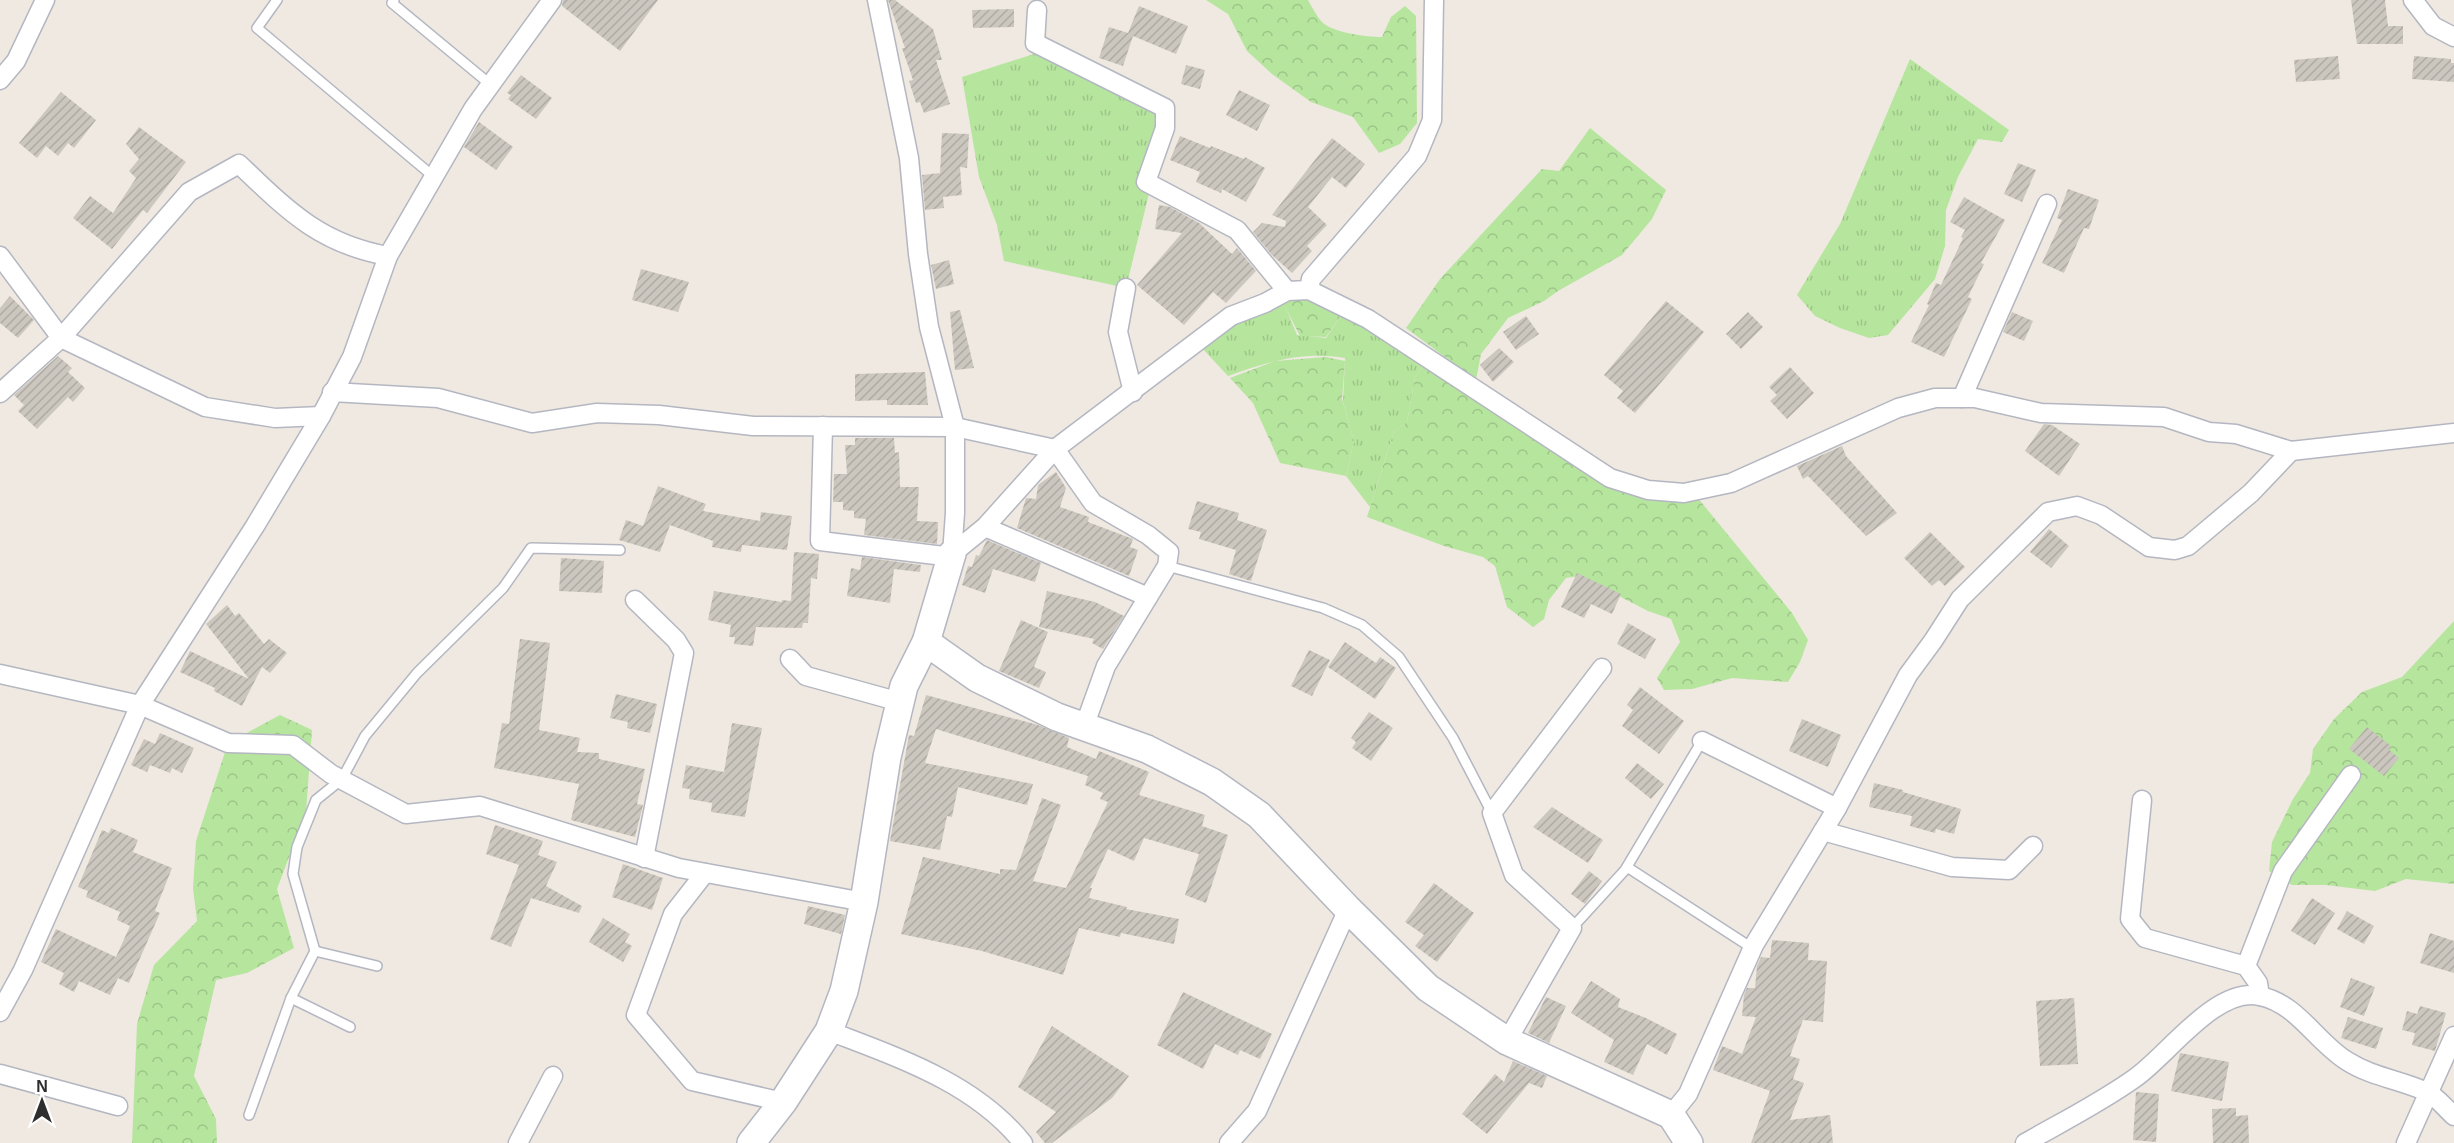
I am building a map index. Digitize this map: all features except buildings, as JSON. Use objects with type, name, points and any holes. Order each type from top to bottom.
[{"type":"street","points":[[0,80],[16,61],[45,0]]},
{"type":"street","points":[[0,1012],[23,970],[140,705],[255,526],[321,416],[352,357],[388,256],[473,109],[552,0]]},
{"type":"street","points":[[751,1143],[783,1102],[829,1031],[844,991],[864,902],[887,757],[900,702],[904,686],[926,642],[952,555],[955,513],[955,427],[929,327],[918,254],[909,158],[876,0]]},
{"type":"street","points":[[1309,290],[1311,279],[1417,156],[1432,120],[1434,0]]},
{"type":"street","points":[[2413,0],[2433,26],[2454,37]]},
{"type":"street","points":[[1037,10],[1035,43],[1164,108],[1165,128],[1146,182],[1237,230],[1287,291]]},
{"type":"street","points":[[0,393],[61,338],[189,192],[239,164],[282,205],[326,237],[366,252],[388,256]]},
{"type":"street","points":[[1962,398],[2047,204]]},
{"type":"street","points":[[0,256],[61,338],[206,407],[274,418],[321,416]]},
{"type":"street","points":[[1126,288],[1119,332],[1133,392]]},
{"type":"street","points":[[823,426],[820,541],[952,555],[985,527],[1055,449],[1231,316],[1287,291],[1309,290],[1368,319],[1610,478],[1648,490],[1684,493],[1731,483],[1898,408],[1935,398],[1975,398],[2041,413],[2164,417],[2209,432],[2236,434],[2291,451],[2454,433]]},
{"type":"street","points":[[332,392],[438,398],[532,423],[597,413],[659,415],[753,426],[955,427],[1055,449],[1093,503],[1148,535],[1169,552],[1167,566],[1106,666],[1084,727]]},
{"type":"street","points":[[1671,1115],[1688,1094],[1752,948],[1837,808],[1908,675],[1960,599],[2048,512],[2077,506],[2101,514],[2149,547],[2175,550],[2188,546],[2251,493],[2291,451]]},
{"type":"street","points":[[985,527],[1148,597]]},
{"type":"street","points":[[635,600],[676,640],[684,653],[644,858]]},
{"type":"street","points":[[926,642],[976,678],[1057,717],[1146,749],[1212,782],[1259,815],[1348,909],[1428,988],[1507,1041],[1671,1115],[1689,1143]]},
{"type":"street","points":[[790,659],[806,676],[900,702]]},
{"type":"street","points":[[1507,1041],[1572,928],[1515,875],[1492,813],[1602,668]]},
{"type":"street","points":[[0,674],[140,705],[228,743],[293,745],[331,774],[406,814],[480,806],[678,868],[864,902]]},
{"type":"street","points":[[1702,741],[1837,808]]},
{"type":"street","points":[[2246,966],[2283,871],[2351,775]]},
{"type":"street","points":[[2142,800],[2130,919],[2145,938],[2246,966],[2258,983],[2260,996]]},
{"type":"street","points":[[1822,831],[1952,867],[2009,870],[2033,846]]},
{"type":"street","points":[[705,873],[673,914],[636,1015],[692,1081],[783,1102]]},
{"type":"street","points":[[1229,1143],[1257,1111],[1348,909]]},
{"type":"street","points":[[2025,1143],[2137,1077],[2208,1012],[2240,995],[2260,996],[2300,1017],[2340,1057],[2361,1071],[2429,1093],[2454,1116]]},
{"type":"street","points":[[829,1031],[915,1064],[970,1095],[1013,1130],[1023,1143]]},
{"type":"street","points":[[2406,1143],[2454,1036]]},
{"type":"street","points":[[0,1074],[118,1106]]},
{"type":"street","points":[[518,1143],[553,1076]]},
{"type":"lane","points":[[277,0],[257,28],[434,177]]},
{"type":"lane","points":[[391,1],[491,84]]},
{"type":"lane","points":[[249,1115],[291,998],[315,951],[293,874],[297,848],[316,800],[342,780],[364,736],[417,673],[503,588],[531,548],[620,550]]},
{"type":"lane","points":[[1167,566],[1323,608],[1362,625],[1398,657],[1453,738],[1492,813]]},
{"type":"lane","points":[[1572,928],[1627,867],[1702,741]]},
{"type":"lane","points":[[1627,867],[1752,948]]},
{"type":"lane","points":[[315,951],[377,966]]},
{"type":"lane","points":[[291,998],[350,1027]]},
{"type":"green space","points":[[1206,0],[1308,0],[1319,19],[1333,29],[1375,37],[1382,37],[1391,17],[1405,6],[1416,16],[1417,123],[1400,144],[1379,153],[1353,117],[1311,102],[1272,74],[1247,51],[1228,14]]},
{"type":"green space","points":[[1037,53],[1153,102],[1165,128],[1126,288],[1004,261],[997,225],[979,177],[962,77]]},
{"type":"green space","points":[[1910,59],[2009,130],[2002,142],[1978,139],[1958,177],[1946,210],[1945,246],[1935,279],[1888,335],[1869,338],[1815,316],[1797,295],[1840,224]]},
{"type":"green space","points":[[1590,128],[1666,190],[1652,219],[1622,255],[1544,301],[1508,318],[1481,354],[1476,380],[1406,328],[1440,279],[1542,169],[1559,171]]},
{"type":"green space","points":[[1308,294],[1342,314],[1326,337],[1300,336],[1279,295]]},
{"type":"green space","points":[[1281,296],[1297,335],[1326,338],[1342,314],[1429,358],[1415,377],[1407,422],[1394,431],[1370,507],[1346,476],[1354,441],[1343,402],[1345,358],[1314,356],[1285,359],[1228,376],[1201,347],[1229,317]]},
{"type":"green space","points":[[1326,357],[1345,361],[1342,399],[1354,441],[1346,476],[1280,463],[1253,403],[1230,378],[1275,361]]},
{"type":"green space","points":[[1429,358],[1607,476],[1697,497],[1792,613],[1808,640],[1800,662],[1788,682],[1732,678],[1692,689],[1664,690],[1657,678],[1680,642],[1671,619],[1648,611],[1580,576],[1566,578],[1549,600],[1544,619],[1533,627],[1507,607],[1495,566],[1483,557],[1444,546],[1367,517],[1394,431],[1407,422],[1415,377]]},
{"type":"green space","points":[[2454,621],[2454,884],[2406,879],[2375,891],[2326,885],[2292,885],[2269,871],[2272,842],[2293,799],[2310,773],[2313,749],[2334,719],[2362,692],[2402,677]]},
{"type":"green space","points":[[280,715],[312,730],[306,812],[277,889],[294,948],[247,973],[216,980],[194,1076],[216,1119],[217,1143],[132,1143],[137,1024],[154,965],[197,921],[193,888],[196,841],[228,743]]}]
